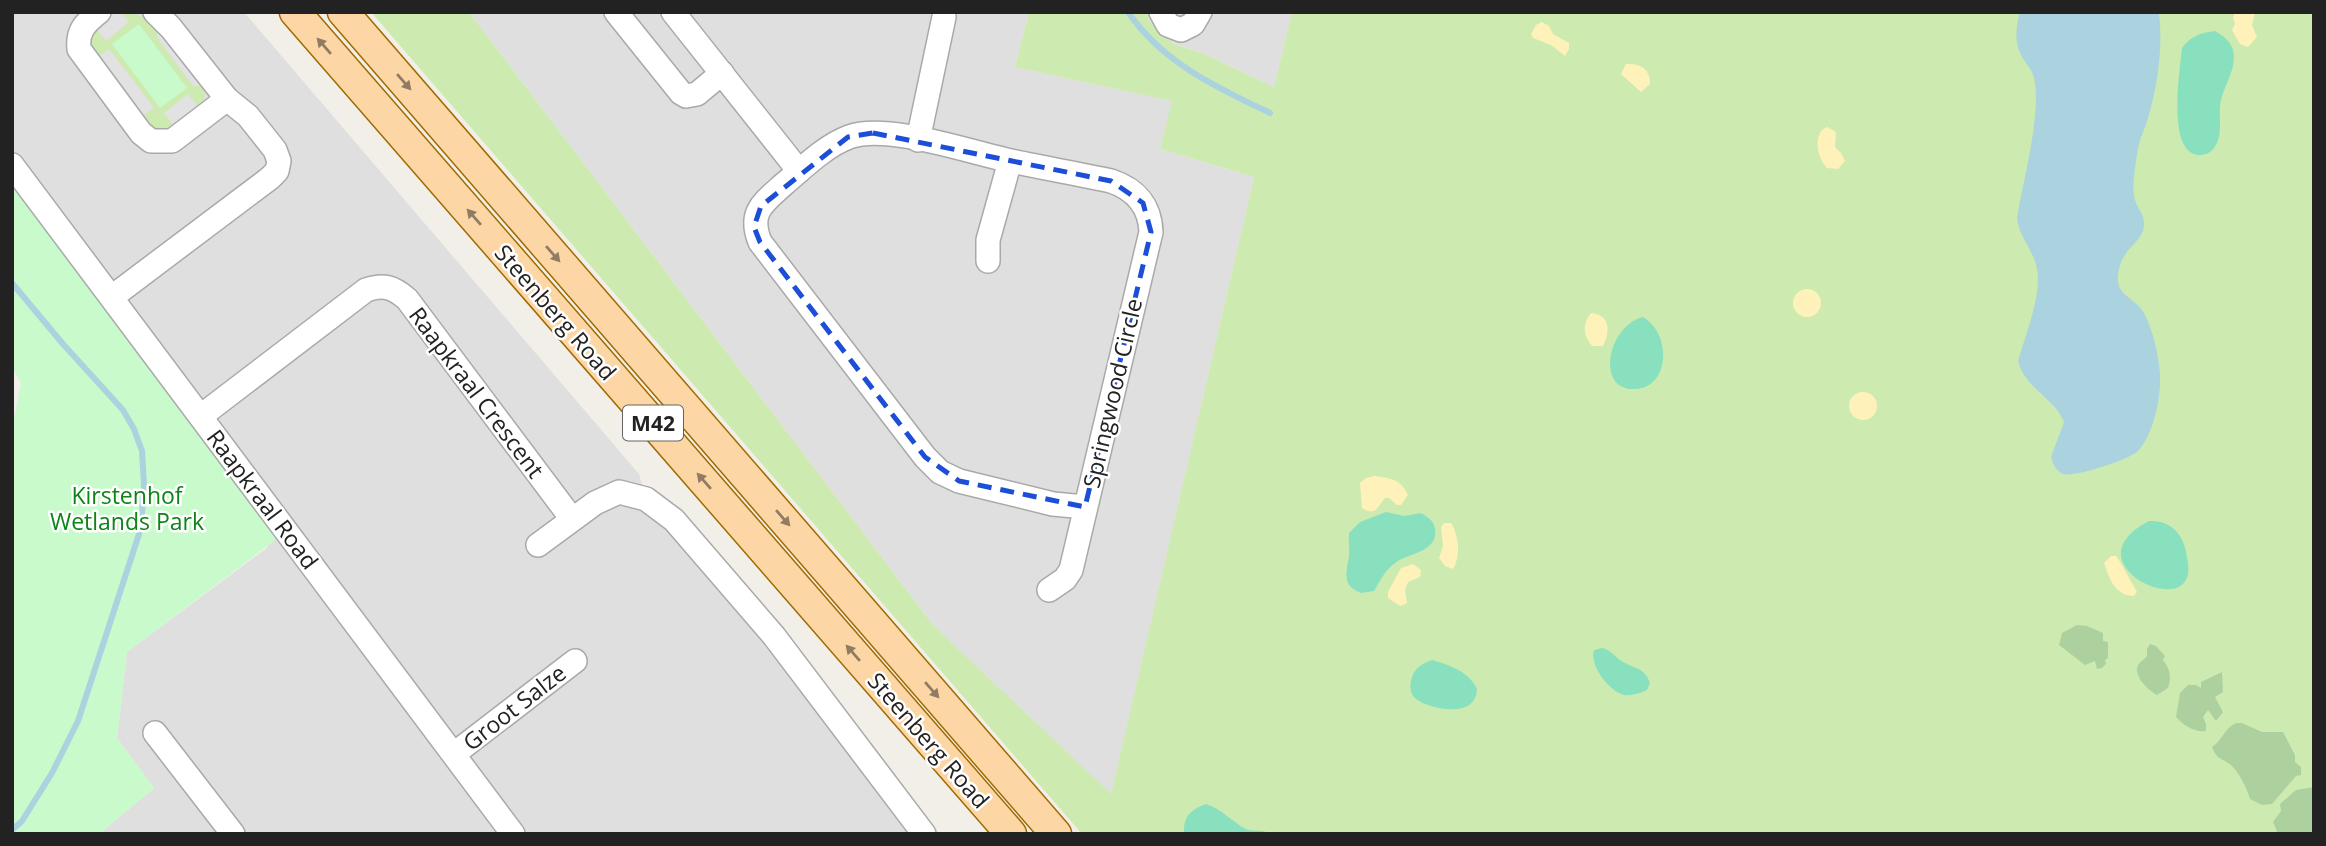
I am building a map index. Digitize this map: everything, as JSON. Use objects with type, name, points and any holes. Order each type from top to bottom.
[{"type":"main road","name":"Steenberg Road","points":[[295,12],[1010,834]]},
{"type":"main road","name":"Steenberg Road","points":[[343,12],[1056,834]]},
{"type":"street","points":[[99,12],[81,30],[78,38],[79,49],[141,133],[151,141],[172,141],[227,99]]},
{"type":"street","points":[[112,298],[277,171],[279,161],[275,150],[248,116],[227,99],[171,28],[155,12]]},
{"type":"street","points":[[673,12],[799,172]]},
{"type":"street","points":[[1161,12],[1168,25],[1181,30],[1193,24],[1200,12]]},
{"type":"street","points":[[624,15],[677,89],[686,96],[696,93],[722,74]]},
{"type":"street","points":[[918,140],[944,17]]},
{"type":"street","name":"Springwood Circle","points":[[873,132],[1010,161],[1125,185],[1143,203],[1150,217],[1151,232],[1085,508],[959,481],[940,472],[925,457],[760,242],[754,227],[761,206],[828,149],[848,137],[873,132]]},
{"type":"street","points":[[988,261],[988,240],[1010,161]]},
{"type":"street","name":"Raapkraal Road","points":[[12,165],[513,834]]},
{"type":"street","name":"Raapkraal Crescent","points":[[201,416],[366,290],[385,285],[407,299],[572,519]]},
{"type":"street","points":[[538,545],[594,503],[619,492],[646,499],[674,520],[774,636],[924,834]]},
{"type":"street","points":[[1049,590],[1059,585],[1072,570],[1085,508]]},
{"type":"street","name":"Groot Salze","points":[[454,754],[575,660]]},
{"type":"street","points":[[155,733],[233,834]]},
{"type":"highlighted area","points":[[873,133],[1111,181],[1143,203],[1151,232],[1085,507],[959,481],[925,457],[760,242],[754,227],[761,206],[848,137]]},
{"type":"shaded area","points":[[12,12],[244,12],[639,474],[646,499],[924,834],[99,834],[154,788],[117,738],[127,652],[268,547],[12,165]]},
{"type":"shaded area","points":[[113,12],[121,12],[129,22],[106,41],[94,27]]},
{"type":"shaded area","points":[[469,12],[1029,12],[1015,67],[1173,101],[1160,149],[1254,177],[1111,795],[933,625]]},
{"type":"shaded area","points":[[1150,12],[1292,12],[1274,87],[1202,53],[1174,44],[1148,20]]},
{"type":"shaded area","points":[[158,28],[203,86],[194,86],[157,37]]},
{"type":"shaded area","points":[[109,49],[154,108],[141,117],[97,58]]},
{"type":"shaded area","points":[[188,94],[199,108],[174,127],[164,113]]},
{"type":"green space","points":[[121,12],[136,14],[154,24],[158,28],[157,38],[193,86],[203,86],[203,103],[199,108],[188,94],[174,126],[153,130],[141,117],[153,108],[109,49],[97,58],[90,48],[90,29],[128,22]]},
{"type":"green space","points":[[371,12],[469,12],[933,625],[1111,794],[1254,177],[1160,149],[1172,101],[1015,67],[1029,12],[1150,12],[1148,20],[1174,44],[1202,53],[1274,87],[1292,12],[2314,12],[2314,834],[1082,834]]},
{"type":"green space","points":[[139,24],[187,88],[160,108],[112,44]]},
{"type":"green space","points":[[2215,31],[2232,47],[2234,57],[2221,100],[2219,138],[2211,151],[2200,155],[2189,151],[2179,127],[2178,92],[2182,48],[2196,36]]},
{"type":"green space","name":"Kirstenhof Wetlands Park","points":[[12,166],[287,531],[127,652],[117,738],[154,788],[99,834],[12,834],[12,430],[21,383],[12,367]]},
{"type":"green space","points":[[1643,317],[1659,335],[1663,359],[1661,370],[1656,379],[1647,386],[1636,389],[1623,387],[1615,380],[1611,370],[1614,345],[1621,332]]},
{"type":"green space","points":[[1386,512],[1404,516],[1421,513],[1433,524],[1435,537],[1428,547],[1391,566],[1374,591],[1361,593],[1351,587],[1347,578],[1349,533],[1360,522]]},
{"type":"green space","points":[[2149,521],[2171,526],[2180,536],[2186,550],[2188,572],[2185,582],[2173,589],[2150,586],[2137,579],[2123,562],[2121,554],[2126,539]]},
{"type":"green space","points":[[2077,625],[2103,633],[2103,641],[2108,642],[2108,658],[2102,668],[2097,669],[2095,661],[2085,665],[2059,645],[2062,633]]},
{"type":"green space","points":[[2150,644],[2156,646],[2165,656],[2163,660],[2170,673],[2168,688],[2157,695],[2139,678],[2137,669],[2147,656]]},
{"type":"green space","points":[[1602,648],[1643,672],[1650,683],[1647,690],[1624,695],[1612,688],[1594,663],[1594,650]]},
{"type":"green space","points":[[1432,660],[1458,670],[1474,683],[1476,696],[1469,705],[1458,709],[1439,708],[1416,699],[1410,684],[1413,674],[1420,666]]},
{"type":"green space","points":[[2222,672],[2223,692],[2215,697],[2223,712],[2216,721],[2208,710],[2203,717],[2206,731],[2194,730],[2176,717],[2180,693],[2188,685],[2201,688],[2201,682]]},
{"type":"green space","points":[[2236,723],[2262,732],[2283,732],[2295,755],[2295,762],[2301,767],[2301,775],[2296,776],[2272,804],[2262,805],[2250,799],[2238,774],[2217,756],[2212,747]]},
{"type":"green space","points":[[2314,787],[2314,834],[2278,834],[2273,822],[2281,811],[2280,804],[2296,790]]},
{"type":"green space","points":[[1206,804],[1247,829],[1270,834],[1184,834],[1189,814]]},
{"type":"sand","points":[[2235,12],[2255,12],[2252,25],[2257,37],[2248,47],[2240,44],[2232,30]]},
{"type":"sand","points":[[1542,22],[1549,26],[1553,34],[1569,43],[1565,56],[1551,45],[1533,38],[1531,34],[1536,25]]},
{"type":"sand","points":[[1626,64],[1640,66],[1648,74],[1650,84],[1641,92],[1621,74]]},
{"type":"sand","points":[[1827,127],[1836,132],[1835,147],[1845,161],[1838,169],[1827,168],[1819,152],[1819,135]]},
{"type":"sand","points":[[1807,289],[1817,293],[1821,303],[1817,313],[1807,317],[1797,313],[1793,303],[1797,293]]},
{"type":"sand","points":[[1591,313],[1602,317],[1607,325],[1603,346],[1592,346],[1587,338],[1585,325]]},
{"type":"sand","points":[[1863,392],[1873,396],[1877,406],[1873,416],[1863,420],[1853,416],[1849,406],[1853,396]]},
{"type":"sand","points":[[1374,476],[1390,479],[1402,486],[1408,495],[1401,505],[1385,498],[1373,511],[1362,508],[1360,483]]},
{"type":"sand","points":[[1444,523],[1451,523],[1457,540],[1458,552],[1453,569],[1445,566],[1439,558],[1443,546],[1441,527]]},
{"type":"sand","points":[[2111,556],[2116,556],[2119,560],[2137,592],[2134,596],[2117,590],[2111,580],[2104,563]]},
{"type":"sand","points":[[1413,564],[1421,570],[1420,577],[1408,582],[1405,590],[1407,603],[1400,606],[1388,598],[1388,592],[1401,568]]},
{"type":"water","points":[[2020,12],[2159,12],[2160,52],[2157,79],[2138,148],[2134,178],[2134,196],[2144,226],[2123,259],[2118,276],[2120,288],[2141,308],[2153,335],[2160,375],[2158,404],[2148,435],[2138,451],[2125,459],[2078,473],[2063,474],[2054,465],[2051,457],[2064,422],[2054,406],[2027,379],[2018,361],[2032,315],[2038,279],[2035,262],[2017,218],[2036,109],[2033,75],[2017,45]]},
{"type":"waterway","points":[[1128,12],[1157,46],[1174,60],[1211,83],[1270,113]]},
{"type":"waterway","points":[[12,283],[123,410],[142,451],[144,485],[141,528],[78,721],[52,773],[22,821],[12,830]]}]
